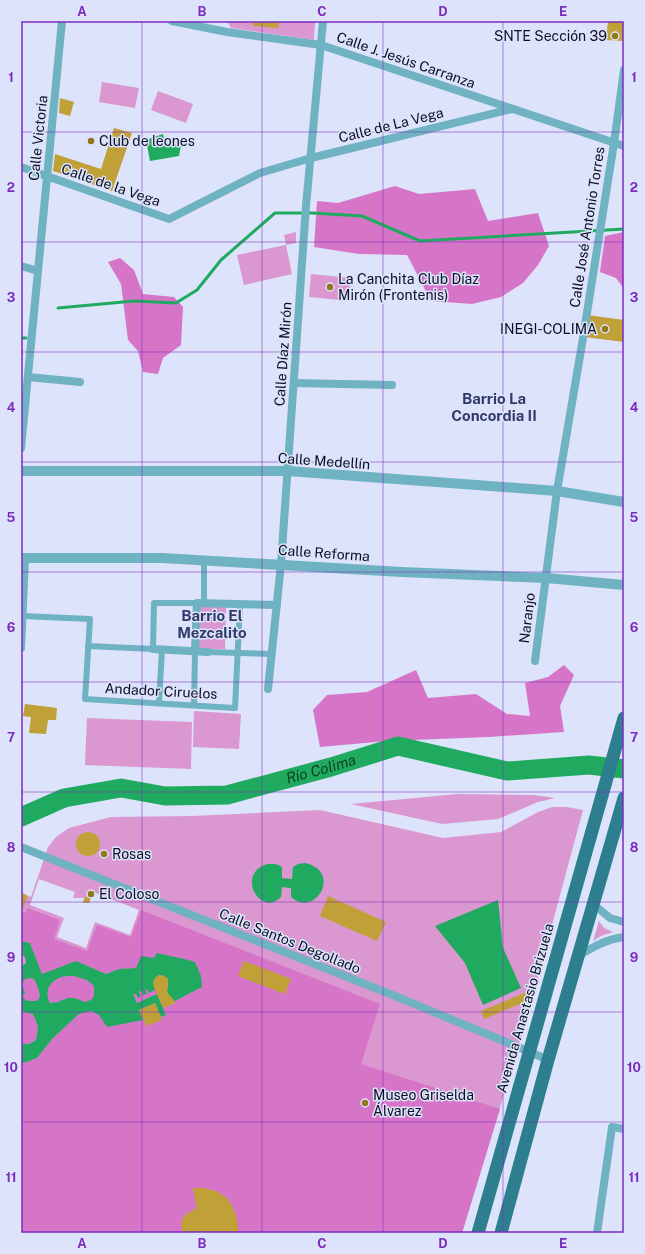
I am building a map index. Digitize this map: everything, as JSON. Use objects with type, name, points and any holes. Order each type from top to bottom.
[{"type":"main road","name":"Avenida Anastasio Brizuela","points":[[478,1233],[624,718]]},
{"type":"main road","points":[[502,1233],[548,1060],[624,798]]},
{"type":"street","name":"Calle Victoria","points":[[21,448],[62,21]]},
{"type":"street","name":"Calle J. Jesús Carranza","points":[[172,21],[227,32],[321,45],[512,109]]},
{"type":"street","name":"Calle Díaz Mirón","points":[[268,689],[281,564],[306,206],[323,21]]},
{"type":"street","name":"Calle José Antonio Torres","points":[[546,578],[557,491],[614,143],[624,70]]},
{"type":"street","points":[[512,109],[624,146]]},
{"type":"street","name":"Calle de La Vega","points":[[169,219],[260,173],[311,158],[512,109]]},
{"type":"street","name":"Calle de la Vega","points":[[21,167],[169,219]]},
{"type":"street","points":[[21,266],[38,271]]},
{"type":"street","points":[[28,377],[80,382]]},
{"type":"street","points":[[294,383],[392,385]]},
{"type":"street","name":"Calle Medellín","points":[[21,471],[288,471],[557,491],[624,502]]},
{"type":"street","points":[[21,648],[23,558]]},
{"type":"street","name":"Calle Reforma","points":[[23,558],[162,558],[546,578],[624,585]]},
{"type":"street","points":[[194,705],[195,651],[204,560]]},
{"type":"street","name":"Naranjo","points":[[535,661],[546,578]]},
{"type":"street","points":[[153,649],[154,603],[277,605]]},
{"type":"street","points":[[238,653],[240,604]]},
{"type":"street","points":[[22,616],[90,619],[88,646],[272,654]]},
{"type":"street","name":"Andador Ciruelos","points":[[88,646],[85,699],[235,708],[238,653]]},
{"type":"street","points":[[159,703],[162,649]]},
{"type":"street","name":"Calle Santos Degollado","points":[[21,847],[395,996],[548,1060]]},
{"type":"street","points":[[593,904],[610,918],[624,922]]},
{"type":"street","points":[[578,956],[612,938],[624,937]]},
{"type":"street","points":[[597,1233],[612,1127],[624,1129]]},
{"type":"shaded area","points":[[227,21],[315,21],[314,40],[231,28]]},
{"type":"shaded area","points":[[102,82],[139,88],[135,108],[99,102]]},
{"type":"shaded area","points":[[158,91],[193,104],[186,123],[151,110]]},
{"type":"shaded area","points":[[163,134],[165,143],[181,145],[179,156],[150,161],[146,140]]},
{"type":"shaded area","points":[[395,186],[419,194],[475,189],[488,221],[538,213],[549,246],[538,265],[523,283],[501,297],[472,304],[431,301],[407,255],[359,254],[314,247],[317,201],[338,203]]},
{"type":"shaded area","points":[[296,232],[296,243],[286,245],[284,235]]},
{"type":"shaded area","points":[[624,232],[624,289],[616,278],[600,272],[605,236]]},
{"type":"shaded area","points":[[286,245],[292,274],[244,285],[237,255]]},
{"type":"shaded area","points":[[120,258],[134,270],[143,294],[174,297],[183,307],[181,345],[163,358],[158,374],[143,372],[138,351],[128,340],[121,284],[108,262]]},
{"type":"shaded area","name":"La Canchita Club Díaz Mirón (Frontenis)","points":[[311,274],[351,278],[349,301],[309,297]]},
{"type":"shaded area","points":[[200,606],[226,607],[225,649],[198,649]]},
{"type":"shaded area","points":[[564,665],[574,675],[560,706],[564,732],[387,741],[320,747],[313,710],[327,695],[367,692],[416,670],[428,698],[476,694],[507,714],[530,716],[525,683],[548,677]]},
{"type":"shaded area","points":[[194,711],[241,714],[239,749],[193,747]]},
{"type":"shaded area","points":[[87,718],[192,722],[191,769],[85,765]]},
{"type":"shaded area","points":[[458,794],[533,795],[555,798],[538,802],[498,819],[442,824],[351,804]]},
{"type":"shaded area","points":[[552,807],[567,807],[583,810],[525,1025],[462,1233],[21,1233],[21,911],[28,896],[31,897],[48,847],[56,837],[69,828],[111,817],[193,816],[320,810],[443,838],[501,832],[538,812]],"holes":[[[39,879],[75,892],[73,898],[84,898],[83,903],[89,903],[93,892],[139,910],[130,935],[95,922],[86,948],[57,937],[64,918],[30,905]]]},
{"type":"shaded area","points":[[305,863],[316,868],[322,875],[324,883],[316,898],[309,902],[300,902],[291,897],[291,888],[282,887],[281,897],[274,902],[267,902],[260,899],[255,894],[252,887],[252,879],[255,872],[262,866],[272,864],[280,866],[282,867],[282,878],[292,879],[293,867],[298,864]]},
{"type":"shaded area","points":[[498,900],[503,948],[521,988],[483,1005],[465,963],[435,926]]},
{"type":"shaded area","points":[[27,908],[60,920],[54,939],[87,951],[97,925],[131,937],[141,910],[380,1004],[361,1064],[500,1109],[462,1233],[21,1233],[21,1064],[37,1058],[53,1038],[79,1014],[91,1011],[99,1015],[143,1020],[139,1010],[155,1003],[161,1017],[166,1015],[157,994],[137,1003],[133,994],[136,993],[137,997],[141,996],[139,992],[142,991],[144,995],[145,990],[153,984],[154,979],[158,976],[162,975],[168,979],[167,989],[175,1000],[202,987],[154,958],[136,968],[119,969],[106,974],[76,961],[42,974],[30,943],[21,941],[21,911],[26,913]]},
{"type":"shaded area","points":[[599,921],[604,928],[613,932],[601,936],[593,941]]},
{"type":"shaded area","points":[[21,941],[30,943],[42,974],[76,961],[106,974],[119,969],[136,968],[141,956],[154,958],[157,953],[195,962],[201,976],[202,987],[175,1001],[167,992],[168,979],[162,975],[157,976],[153,982],[155,990],[149,993],[147,989],[145,990],[147,994],[143,995],[142,991],[139,992],[141,996],[138,998],[136,994],[133,994],[137,1003],[157,994],[166,1015],[161,1017],[155,1003],[139,1010],[143,1020],[107,1027],[99,1015],[91,1011],[79,1014],[53,1038],[37,1058],[21,1064],[21,1042],[24,1044],[29,1044],[36,1040],[38,1026],[33,1014],[21,1012],[21,965],[26,963],[25,957],[21,954]],"holes":[[[74,976],[87,980],[94,986],[94,996],[91,1000],[84,1002],[78,999],[69,998],[55,1003],[50,1003],[48,999],[48,991],[53,981],[61,977]],[[25,979],[34,979],[38,988],[40,996],[36,1001],[25,1000],[23,997],[25,993],[22,984]]]},
{"type":"shaded area","points":[[74,976],[87,980],[94,986],[94,996],[91,1000],[84,1003],[76,1000],[64,999],[55,1003],[50,1003],[47,991],[50,984],[61,977]]},
{"type":"shaded area","points":[[29,977],[34,979],[38,988],[40,996],[36,1001],[25,1000],[23,997],[25,993],[22,984],[25,979]]},
{"type":"shaded area","points":[[21,1012],[33,1014],[38,1026],[36,1039],[29,1044],[24,1044],[21,1042]]},
{"type":"building","points":[[253,21],[279,21],[278,28],[253,26]]},
{"type":"building","name":"SNTE Sección 39","points":[[608,21],[624,21],[623,41],[606,40]]},
{"type":"building","points":[[60,98],[74,102],[70,116],[59,113]]},
{"type":"building","points":[[114,128],[132,133],[112,191],[53,171],[55,154],[101,169]]},
{"type":"building","name":"INEGI-COLIMA","points":[[587,315],[624,320],[624,342],[584,337]]},
{"type":"building","points":[[25,704],[57,708],[56,720],[48,720],[46,734],[29,733],[31,717],[23,716]]},
{"type":"building","points":[[88,832],[97,835],[100,844],[97,853],[88,856],[79,853],[76,844],[79,835]]},
{"type":"building","points":[[21,892],[28,896],[21,912]]},
{"type":"building","points":[[328,896],[386,922],[377,941],[320,916]]},
{"type":"building","points":[[85,897],[91,897],[89,903],[83,903]]},
{"type":"building","points":[[244,961],[291,979],[285,994],[238,976]]},
{"type":"building","points":[[159,975],[168,979],[167,992],[176,1003],[163,1008],[153,984],[154,979]]},
{"type":"building","points":[[527,992],[530,1000],[484,1019],[481,1011]]},
{"type":"building","points":[[155,1003],[162,1020],[146,1026],[139,1010]]},
{"type":"building","points":[[193,1188],[204,1188],[216,1191],[226,1197],[233,1207],[237,1218],[237,1233],[183,1233],[181,1224],[183,1218],[186,1214],[197,1208]]},
{"type":"waterway","points":[[58,308],[134,301],[176,303],[197,290],[221,260],[275,213],[312,213],[362,216],[420,241],[624,229]]},
{"type":"waterway","points":[[21,338],[26,338]]},
{"type":"waterway","name":"Río Colima","points":[[21,817],[64,798],[121,788],[165,796],[227,795],[331,767],[398,746],[507,771],[589,765],[624,769]]},
{"type":"place","name":"SNTE Sección 39","points":[[615,36]]},
{"type":"place","name":"Club de leones","points":[[91,141]]},
{"type":"place","name":"La Canchita Club Díaz Mirón (Frontenis)","points":[[330,287]]},
{"type":"place","name":"INEGI-COLIMA","points":[[605,329]]},
{"type":"place","name":"Rosas","points":[[104,854]]},
{"type":"place","name":"El Coloso","points":[[91,894]]},
{"type":"place","name":"Museo Griselda Álvarez","points":[[365,1103]]},
{"type":"district","name":"Barrio La Concordia II","points":[[494,408]]},
{"type":"district","name":"Barrio El Mezcalito","points":[[212,624]]}]
